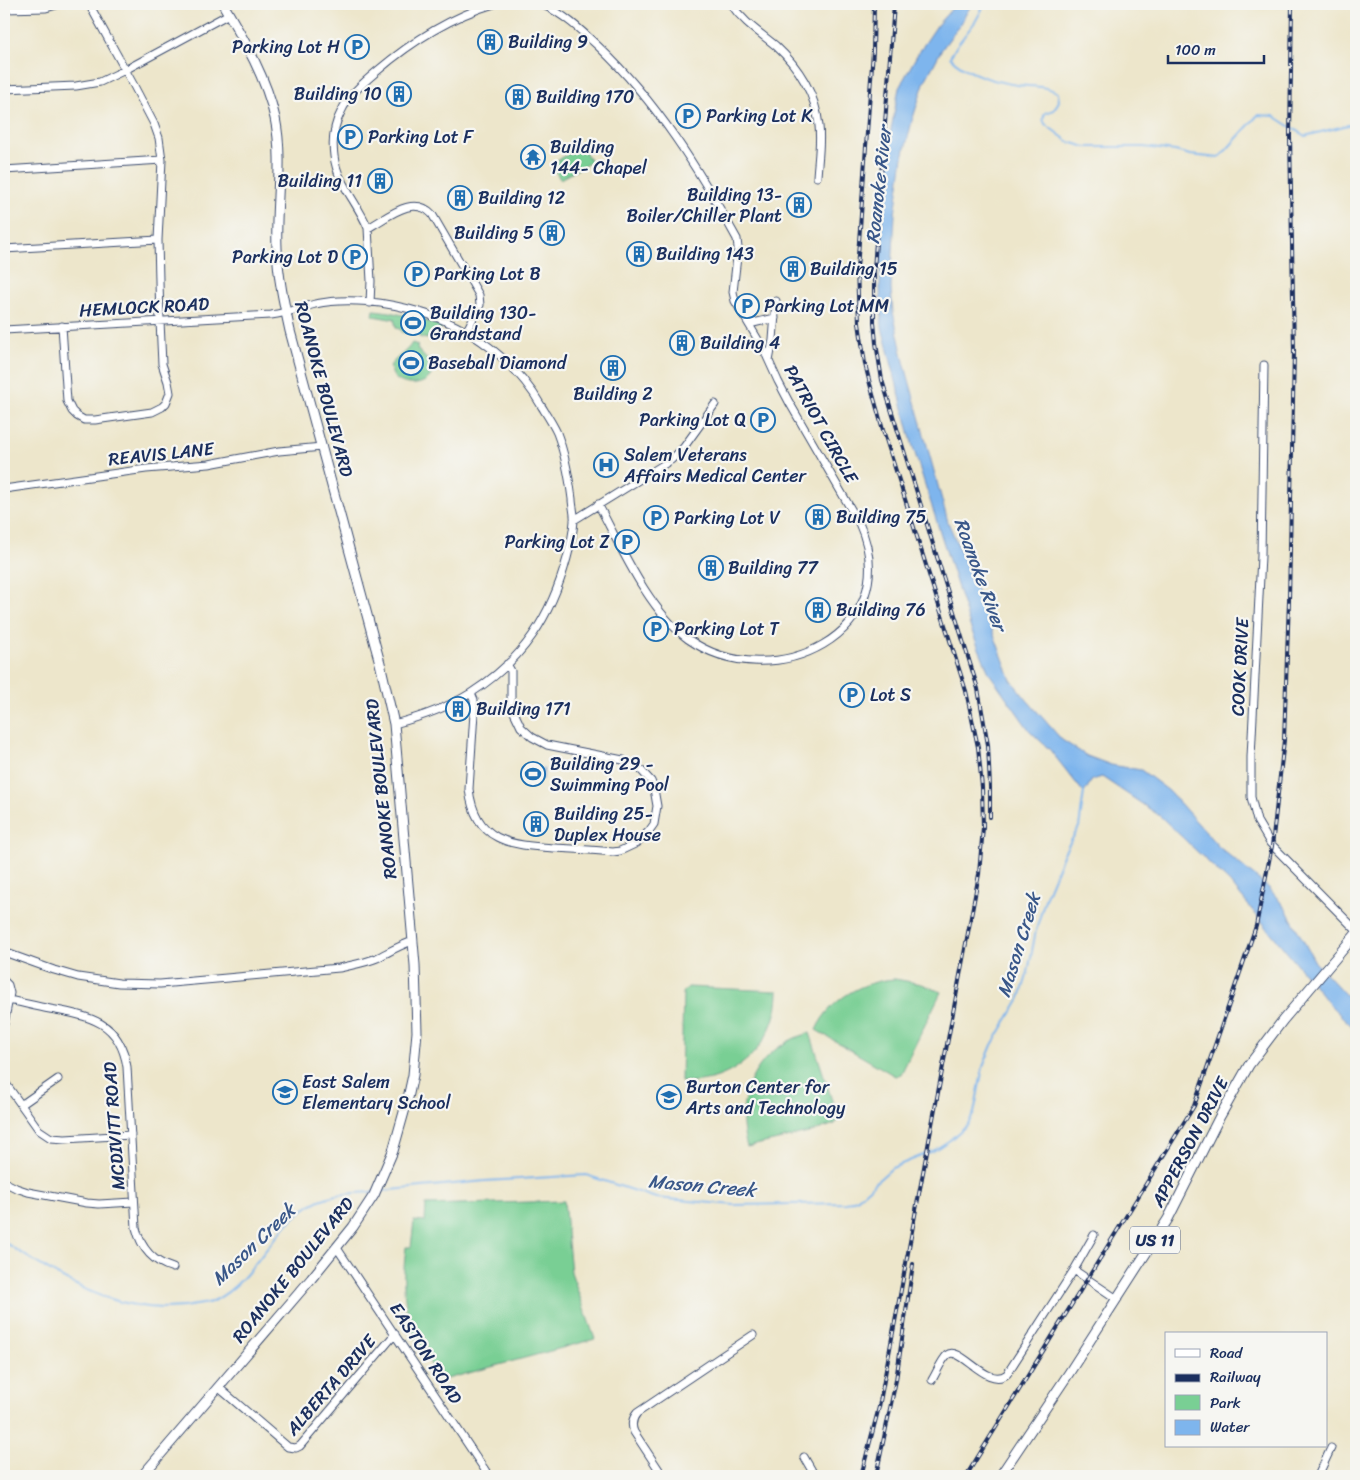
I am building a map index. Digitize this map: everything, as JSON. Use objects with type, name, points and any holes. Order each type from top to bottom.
[{"type":"main road","name":"ROANOKE BOULEVARD","points":[[142,1476],[337,1248],[374,1195],[393,1151],[404,1114],[417,1039],[417,996],[413,941],[394,724],[380,663],[286,313],[277,249],[279,156],[275,120],[266,88],[259,72],[223,4]]},
{"type":"main road","name":"APPERSON DRIVE","points":[[1000,1476],[1168,1219],[1219,1118],[1266,1041],[1356,934]]},
{"type":"street","points":[[4,9],[46,8],[60,4]]},
{"type":"street","points":[[62,326],[67,402],[77,416],[84,420],[95,420],[152,412],[166,403],[170,388],[162,364],[158,240],[162,160],[158,138],[154,124],[89,4]]},
{"type":"street","points":[[370,303],[371,281],[368,228],[340,179],[334,158],[333,136],[340,112],[366,80],[406,48],[447,23],[494,4]]},
{"type":"street","name":"PATRIOT CIRCLE","points":[[541,4],[557,12],[574,25],[617,64],[639,89],[701,177],[736,240],[738,248],[734,297],[785,395],[859,523],[868,546],[870,574],[867,589],[853,619],[825,645],[801,655],[778,661],[739,660],[724,656],[698,645],[672,625],[656,606],[598,504]]},
{"type":"street","points":[[731,4],[743,20],[788,58],[810,91],[819,128],[820,145],[817,177]]},
{"type":"street","points":[[4,89],[87,85],[100,82],[229,14]]},
{"type":"street","points":[[4,170],[162,160]]},
{"type":"street","points":[[368,228],[407,206],[418,205],[432,214],[479,294],[480,305],[466,332]]},
{"type":"street","points":[[4,249],[158,240]]},
{"type":"street","points":[[769,362],[776,301]]},
{"type":"street","name":"HEMLOCK ROAD","points":[[4,330],[286,313],[316,304],[345,302],[380,303],[420,312],[451,322],[482,342],[521,376],[533,391],[556,431],[570,480],[574,520],[570,547],[554,599],[528,643],[507,664],[471,693],[432,713],[394,724]]},
{"type":"street","points":[[749,324],[775,318]]},
{"type":"street","name":"COOK DRIVE","points":[[1264,365],[1261,556],[1251,757],[1251,797],[1258,821],[1270,843],[1356,930]]},
{"type":"street","points":[[574,520],[671,460],[684,447],[715,404]]},
{"type":"street","name":"REAVIS LANE","points":[[4,489],[146,470],[209,464],[280,451],[322,447]]},
{"type":"street","points":[[471,693],[474,706],[470,798],[477,817],[490,832],[497,838],[508,842],[534,847],[613,852],[637,843],[649,831],[656,816],[657,797],[651,781],[639,768],[623,760],[547,745],[532,738],[521,727],[511,706],[511,671],[507,664]]},
{"type":"street","points":[[4,952],[78,977],[119,983],[146,984],[338,968],[368,961],[400,945],[413,941]]},
{"type":"street","points":[[4,981],[8,985],[10,993],[6,999],[4,1024]]},
{"type":"street","name":"MCDIVITT ROAD","points":[[4,1182],[28,1192],[87,1203],[134,1202],[126,1060],[113,1033],[98,1021],[82,1015],[6,999]]},
{"type":"street","points":[[21,1105],[58,1079]]},
{"type":"street","points":[[4,1081],[39,1130],[51,1138],[65,1139],[130,1134]]},
{"type":"street","points":[[134,1202],[136,1228],[142,1245],[153,1258],[173,1268]]},
{"type":"street","points":[[932,1380],[946,1357],[950,1354],[966,1360],[991,1377],[1004,1377],[1074,1270],[1094,1235]]},
{"type":"street","name":"EASTON ROAD","points":[[337,1248],[488,1476]]},
{"type":"street","points":[[1074,1270],[1117,1299]]},
{"type":"street","name":"ALBERTA DRIVE","points":[[218,1387],[288,1447],[296,1448],[300,1446],[395,1334]]},
{"type":"street","points":[[663,1476],[634,1432],[632,1426],[634,1417],[637,1413],[753,1335]]},
{"type":"street","points":[[1318,1476],[1331,1448]]},
{"type":"street","points":[[804,1457],[816,1476]]},
{"type":"green space","points":[[582,146],[591,162],[560,179],[551,164]]},
{"type":"green space","name":"Building 130- Grandstand","points":[[374,310],[415,318],[415,316],[421,317],[421,320],[443,326],[433,338],[428,337],[427,339],[419,337],[419,334],[407,331],[407,333],[401,332],[402,330],[396,328],[394,318],[373,316]]},
{"type":"green space","name":"Baseball Diamond","points":[[412,343],[418,345],[418,350],[431,364],[433,369],[428,379],[417,384],[399,381],[394,377],[390,366]]},
{"type":"green space","points":[[895,979],[922,984],[941,992],[901,1074],[895,1076],[816,1030],[830,1009],[848,994],[871,983]]},
{"type":"green space","points":[[688,987],[778,991],[776,1010],[770,1028],[761,1044],[749,1058],[735,1069],[718,1077],[700,1081],[681,1081],[683,992]]},
{"type":"green space","points":[[810,1033],[838,1119],[835,1124],[808,1133],[747,1147],[743,1128],[743,1110],[753,1076],[763,1061],[776,1049]]},
{"type":"green space","points":[[564,1201],[571,1272],[595,1339],[443,1380],[421,1350],[414,1334],[405,1302],[404,1267],[406,1247],[411,1247],[414,1221],[425,1222],[426,1205]]},
{"type":"water","points":[[956,4],[972,4],[942,49],[924,83],[903,157],[895,214],[891,289],[893,312],[904,362],[948,522],[981,600],[1011,680],[1027,700],[1062,740],[1087,756],[1111,765],[1141,770],[1169,791],[1219,847],[1269,888],[1286,909],[1315,962],[1356,1006],[1356,1030],[1332,1007],[1230,883],[1160,816],[1102,777],[1092,780],[1084,793],[1050,750],[1030,731],[989,673],[971,629],[913,447],[882,327],[880,288],[881,240],[889,140],[899,88],[917,55],[938,24]]},
{"type":"water","name":"Building 29 - Swimming Pool","points":[[522,768],[544,769],[543,779],[522,779]]},
{"type":"waterway","points":[[985,4],[975,22],[950,57],[963,68],[990,79],[1017,85],[1043,87],[1058,93],[1059,101],[1054,110],[1045,113],[1043,119],[1045,124],[1069,142],[1086,147],[1144,147],[1219,158],[1258,115],[1274,116],[1305,136],[1356,123]]},
{"type":"waterway","name":"Mason Creek","points":[[380,1191],[485,1181],[586,1175],[656,1198],[734,1205],[846,1203],[858,1198],[892,1168],[933,1151],[950,1140],[968,1124],[974,1113],[983,1067],[992,1045],[1020,998],[1046,896],[1064,853],[1079,827],[1084,792]]},
{"type":"waterway","name":"Mason Creek","points":[[4,1242],[63,1278],[101,1296],[148,1307],[180,1307],[209,1303],[229,1291],[244,1277],[291,1220],[315,1202],[328,1197],[350,1193],[373,1192]]},
{"type":"railway","points":[[861,1476],[879,1407],[979,874],[983,827],[978,747],[966,691],[883,430],[865,364],[859,323],[857,269],[873,51],[874,4]]},
{"type":"railway","points":[[894,4],[874,269],[876,343],[882,380],[978,689],[988,745],[990,817]]},
{"type":"railway","points":[[966,1476],[1194,1106],[1256,926],[1272,846],[1284,740],[1294,351],[1290,136],[1292,4]]},
{"type":"railway","points":[[876,1476],[896,1380],[913,1264]]},
{"type":"place","name":"Building 9","points":[[490,42]]},
{"type":"place","name":"Parking Lot H","points":[[357,47]]},
{"type":"place","name":"Building 10","points":[[399,94]]},
{"type":"place","name":"Building 170","points":[[518,97]]},
{"type":"place","name":"Parking Lot K","points":[[688,116]]},
{"type":"place","name":"Parking Lot F","points":[[350,137]]},
{"type":"place","name":"Building 144- Chapel","points":[[533,157]]},
{"type":"place","name":"Building 11","points":[[380,181]]},
{"type":"place","name":"Building 12","points":[[460,198]]},
{"type":"place","name":"Building 13- Boiler/Chiller Plant","points":[[799,205]]},
{"type":"place","name":"Building 5","points":[[552,233]]},
{"type":"place","name":"Building 143","points":[[639,254]]},
{"type":"place","name":"Parking Lot D","points":[[355,257]]},
{"type":"place","name":"Building 15","points":[[793,269]]},
{"type":"place","name":"Parking Lot B","points":[[417,274]]},
{"type":"place","name":"Parking Lot MM","points":[[747,306]]},
{"type":"place","name":"Building 130- Grandstand","points":[[413,323]]},
{"type":"place","name":"Building 4","points":[[682,343]]},
{"type":"place","name":"Baseball Diamond","points":[[411,363]]},
{"type":"place","name":"Building 2","points":[[613,368]]},
{"type":"place","name":"Parking Lot Q","points":[[763,420]]},
{"type":"place","name":"Salem Veterans Affairs Medical Center","points":[[606,465]]},
{"type":"place","name":"Building 75","points":[[818,517]]},
{"type":"place","name":"Parking Lot V","points":[[656,518]]},
{"type":"place","name":"Parking Lot Z","points":[[627,542]]},
{"type":"place","name":"Building 77","points":[[711,568]]},
{"type":"place","name":"Building 76","points":[[818,610]]},
{"type":"place","name":"Parking Lot T","points":[[656,629]]},
{"type":"place","name":"Lot S","points":[[852,695]]},
{"type":"place","name":"Building 171","points":[[458,709]]},
{"type":"place","name":"Building 29 - Swimming Pool","points":[[533,774]]},
{"type":"place","name":"Building 25- Duplex House","points":[[536,824]]},
{"type":"place","name":"East Salem Elementary School","points":[[285,1092]]},
{"type":"place","name":"Burton Center for Arts and Technology","points":[[669,1097]]},
{"type":"water label","name":"Roanoke River","points":[[878,185]]},
{"type":"water label","name":"Roanoke River","points":[[981,574]]}]
